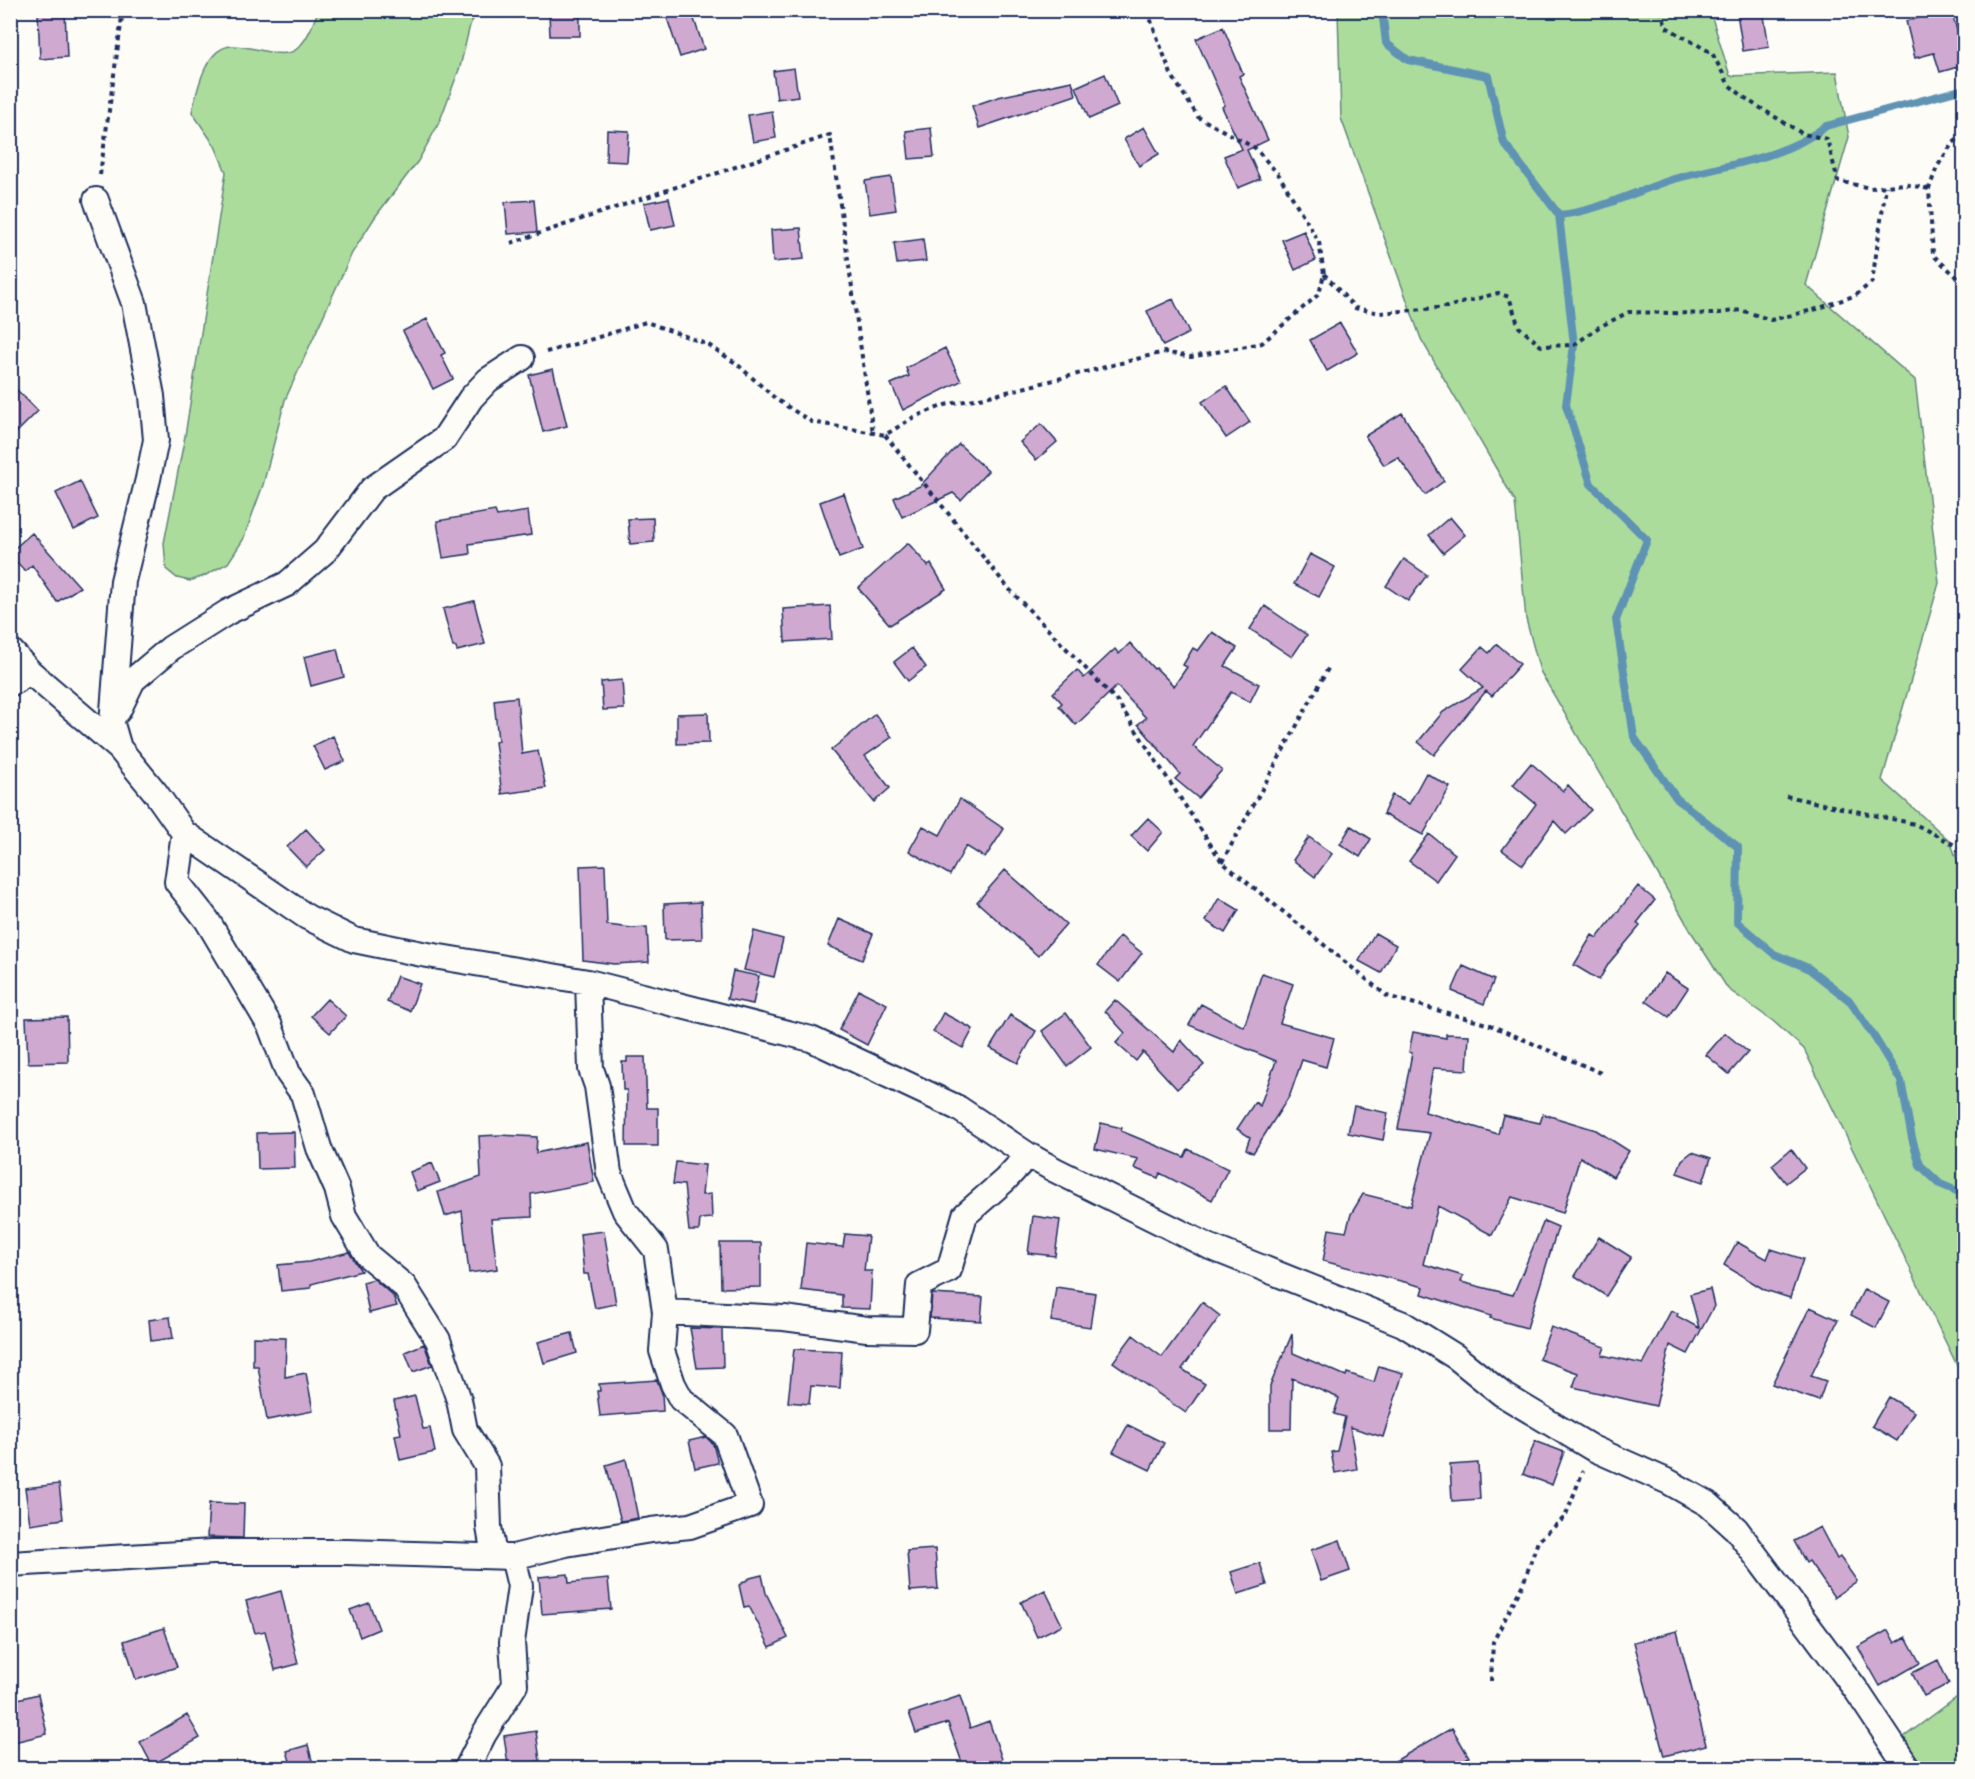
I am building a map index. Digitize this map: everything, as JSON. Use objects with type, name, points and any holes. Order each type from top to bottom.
[{"type":"street","points":[[96,200],[134,303],[152,396],[156,440],[123,581],[112,724],[119,748]]},
{"type":"street","points":[[112,724],[133,680],[171,648],[228,612],[287,584],[325,552],[372,489],[444,439],[471,398],[488,380],[522,358]]},
{"type":"street","points":[[10,650],[20,678],[119,748],[155,792],[184,833],[307,917],[354,940],[588,982],[811,1039],[958,1108],[1028,1155],[1210,1247],[1403,1324],[1456,1357],[1502,1394],[1592,1448],[1669,1482],[1708,1504],[1736,1529],[1857,1691],[1908,1768]]},
{"type":"street","points":[[184,833],[177,882],[207,920],[270,1026],[288,1073],[303,1094],[319,1148],[337,1189],[344,1216],[368,1256],[404,1286],[438,1340],[459,1400],[465,1430],[487,1466],[489,1527],[520,1586],[512,1642],[515,1685],[484,1734],[467,1768]]},
{"type":"street","points":[[10,1564],[213,1552],[504,1556],[566,1544],[690,1526],[750,1505],[725,1435],[681,1399],[672,1384],[662,1351],[665,1312],[656,1250],[625,1211],[609,1173],[597,1086],[591,1069],[588,982]]},
{"type":"street","points":[[665,1312],[784,1318],[867,1329],[915,1330],[919,1286],[950,1270],[966,1215],[1005,1180],[1028,1155]]},
{"type":"path","points":[[96,200],[123,10]]},
{"type":"path","points":[[522,358],[586,342],[646,322],[708,344],[737,364],[777,400],[812,422],[885,435],[914,417],[945,405],[1009,392],[1164,352],[1191,357],[1262,343],[1319,294],[1324,274],[1319,242],[1279,174],[1255,148],[1198,117],[1172,74],[1147,10]]},
{"type":"path","points":[[1661,10],[1666,27],[1712,53],[1729,85],[1803,134],[1827,139],[1838,181],[1870,188],[1904,184],[1929,189]]},
{"type":"path","points":[[1965,134],[1952,144],[1937,167],[1929,189],[1933,255],[1958,278],[1965,280]]},
{"type":"path","points":[[511,243],[830,135],[873,433]]},
{"type":"path","points":[[1324,274],[1355,308],[1380,313],[1447,307],[1498,294],[1509,297],[1519,327],[1541,346],[1574,345],[1599,327],[1629,312],[1713,314],[1741,310],[1772,320],[1817,309],[1856,295],[1872,282],[1886,186]]},
{"type":"path","points":[[885,435],[1009,589],[1117,701],[1222,862],[1387,996],[1490,1025],[1601,1073]]},
{"type":"path","points":[[1222,862],[1330,665]]},
{"type":"path","points":[[1786,796],[1915,824],[1965,850]]},
{"type":"path","points":[[1491,1682],[1493,1642],[1522,1584],[1538,1541],[1565,1517],[1592,1448]]},
{"type":"green space","points":[[318,11],[478,11],[470,25],[460,67],[439,123],[418,161],[375,217],[352,253],[285,400],[263,485],[243,540],[228,563],[190,581],[177,578],[166,569],[164,543],[185,436],[226,172],[215,146],[192,112],[204,71],[215,53],[233,46],[274,53],[291,52],[305,39]]},
{"type":"green space","points":[[1338,11],[1710,11],[1730,76],[1837,72],[1849,137],[1806,285],[1915,380],[1939,583],[1882,780],[1950,841],[1964,878],[1964,1380],[1804,1049],[1773,1021],[1728,989],[1692,933],[1540,671],[1526,619],[1515,501],[1421,339],[1341,118]]},
{"type":"green space","points":[[1964,1692],[1964,1768],[1913,1768],[1896,1743]]},
{"type":"building","points":[[678,10],[691,10],[704,49],[680,57],[666,15]]},
{"type":"building","points":[[1763,10],[1769,47],[1743,51],[1737,13]]},
{"type":"building","points":[[1951,10],[1965,57],[1965,65],[1940,72],[1934,53],[1915,58],[1906,21]]},
{"type":"building","points":[[65,12],[67,57],[40,59],[38,13]]},
{"type":"building","points":[[580,12],[580,36],[550,36],[549,13]]},
{"type":"building","points":[[1223,27],[1243,74],[1239,76],[1268,140],[1247,150],[1260,179],[1238,188],[1224,156],[1242,149],[1222,107],[1225,105],[1196,39]]},
{"type":"building","points":[[794,68],[798,96],[777,99],[773,71]]},
{"type":"building","points":[[1105,74],[1118,106],[1089,119],[1076,87]]},
{"type":"building","points":[[1072,81],[1076,95],[979,128],[972,106],[998,97]]},
{"type":"building","points":[[772,111],[776,138],[753,142],[748,115]]},
{"type":"building","points":[[1144,127],[1159,154],[1139,166],[1124,139]]},
{"type":"building","points":[[931,128],[934,157],[909,159],[906,131]]},
{"type":"building","points":[[607,130],[629,131],[627,162],[606,161]]},
{"type":"building","points":[[891,177],[896,210],[870,214],[865,181]]},
{"type":"building","points":[[669,198],[675,225],[650,230],[644,203]]},
{"type":"building","points":[[534,200],[537,232],[508,234],[505,202]]},
{"type":"building","points":[[801,228],[804,259],[773,262],[771,230]]},
{"type":"building","points":[[1304,231],[1316,260],[1295,270],[1282,240]]},
{"type":"building","points":[[923,239],[926,261],[897,264],[894,243]]},
{"type":"building","points":[[1173,299],[1189,333],[1163,346],[1147,311]]},
{"type":"building","points":[[427,319],[445,353],[441,355],[453,379],[433,389],[403,331]]},
{"type":"building","points":[[1340,323],[1358,353],[1327,371],[1310,340]]},
{"type":"building","points":[[945,348],[961,381],[903,410],[891,384],[909,376],[906,368]]},
{"type":"building","points":[[553,369],[567,426],[543,432],[529,375]]},
{"type":"building","points":[[10,383],[38,411],[10,439]]},
{"type":"building","points":[[1226,386],[1250,422],[1226,438],[1202,402]]},
{"type":"building","points":[[1402,413],[1444,481],[1425,495],[1398,457],[1384,465],[1365,436]]},
{"type":"building","points":[[1041,424],[1057,442],[1036,460],[1020,442]]},
{"type":"building","points":[[959,444],[988,471],[961,500],[953,493],[902,517],[894,498],[920,486]]},
{"type":"building","points":[[80,481],[98,518],[74,530],[56,493]]},
{"type":"building","points":[[844,493],[863,549],[839,558],[820,502]]},
{"type":"building","points":[[495,511],[497,516],[528,511],[531,535],[469,544],[470,554],[443,558],[437,521]]},
{"type":"building","points":[[1450,517],[1465,535],[1443,553],[1429,535]]},
{"type":"building","points":[[653,518],[654,542],[630,544],[628,519]]},
{"type":"building","points":[[32,533],[80,587],[57,602],[32,565],[25,571],[10,555],[10,552]]},
{"type":"building","points":[[908,543],[928,566],[931,564],[946,589],[890,625],[858,588]]},
{"type":"building","points":[[1310,554],[1335,567],[1319,597],[1294,584]]},
{"type":"building","points":[[1404,559],[1427,575],[1408,601],[1386,586]]},
{"type":"building","points":[[474,601],[485,644],[457,651],[456,647],[453,647],[443,609]]},
{"type":"building","points":[[830,606],[832,639],[785,642],[783,609]]},
{"type":"building","points":[[1265,606],[1307,635],[1292,657],[1250,629]]},
{"type":"building","points":[[1212,632],[1237,648],[1225,666],[1259,684],[1250,702],[1231,692],[1193,746],[1222,770],[1198,798],[1175,779],[1180,774],[1138,724],[1146,718],[1117,686],[1076,725],[1059,706],[1062,703],[1053,693],[1077,670],[1084,678],[1115,649],[1119,654],[1130,643],[1154,669],[1156,668],[1174,686],[1187,667],[1183,665],[1193,648],[1198,651]]},
{"type":"building","points":[[1497,644],[1520,664],[1492,696],[1486,691],[1434,755],[1418,742],[1443,712],[1483,688],[1462,669],[1482,647],[1489,653]]},
{"type":"building","points":[[912,648],[926,667],[908,681],[894,662]]},
{"type":"building","points":[[337,649],[344,677],[311,686],[304,657]]},
{"type":"building","points":[[622,680],[624,709],[603,710],[601,682]]},
{"type":"building","points":[[517,697],[522,754],[538,751],[546,788],[502,794],[495,742],[498,741],[494,700]]},
{"type":"building","points":[[708,713],[709,743],[677,744],[677,714]]},
{"type":"building","points":[[875,714],[892,737],[865,756],[890,788],[874,802],[831,750]]},
{"type":"building","points":[[333,736],[345,761],[325,770],[313,746]]},
{"type":"building","points":[[1531,763],[1563,791],[1568,785],[1591,810],[1566,834],[1554,821],[1523,865],[1502,850],[1536,804],[1513,785]]},
{"type":"building","points":[[1426,773],[1450,787],[1423,835],[1383,814],[1392,795],[1409,804]]},
{"type":"building","points":[[960,799],[1004,829],[985,858],[966,846],[950,875],[909,851],[923,826],[940,835]]},
{"type":"building","points":[[1148,818],[1163,832],[1147,851],[1131,836]]},
{"type":"building","points":[[1351,826],[1371,839],[1360,857],[1340,844]]},
{"type":"building","points":[[306,829],[325,850],[306,867],[287,847]]},
{"type":"building","points":[[1429,834],[1455,854],[1436,881],[1409,861]]},
{"type":"building","points":[[1309,837],[1332,854],[1315,877],[1293,860]]},
{"type":"building","points":[[605,865],[607,925],[647,927],[649,962],[614,964],[583,960],[580,866]]},
{"type":"building","points":[[1005,870],[1066,924],[1038,956],[977,902]]},
{"type":"building","points":[[1638,886],[1655,900],[1637,923],[1640,926],[1609,963],[1599,980],[1574,965],[1592,935],[1597,938]]},
{"type":"building","points":[[1219,898],[1239,910],[1225,933],[1206,921]]},
{"type":"building","points":[[701,902],[702,939],[665,940],[664,904]]},
{"type":"building","points":[[839,919],[873,934],[862,960],[828,946]]},
{"type":"building","points":[[754,931],[783,939],[774,977],[744,970]]},
{"type":"building","points":[[1375,933],[1396,945],[1381,973],[1359,961]]},
{"type":"building","points":[[1120,936],[1142,953],[1120,982],[1098,965]]},
{"type":"building","points":[[1463,966],[1494,980],[1484,1004],[1452,991]]},
{"type":"building","points":[[733,971],[759,976],[753,1004],[727,999]]},
{"type":"building","points":[[1262,973],[1293,984],[1280,1023],[1334,1038],[1326,1067],[1302,1060],[1290,1095],[1253,1153],[1246,1149],[1250,1137],[1237,1129],[1255,1102],[1260,1106],[1276,1061],[1189,1025],[1201,1004],[1244,1027]]},
{"type":"building","points":[[1665,973],[1688,988],[1669,1017],[1646,1001]]},
{"type":"building","points":[[397,976],[420,984],[410,1011],[387,1002]]},
{"type":"building","points":[[859,990],[887,1004],[867,1045],[839,1030]]},
{"type":"building","points":[[327,999],[346,1016],[330,1033],[311,1016]]},
{"type":"building","points":[[1115,1000],[1174,1052],[1181,1040],[1204,1065],[1177,1089],[1143,1052],[1136,1061],[1116,1043],[1125,1033],[1105,1011]]},
{"type":"building","points":[[943,1013],[973,1029],[963,1048],[933,1032]]},
{"type":"building","points":[[1066,1013],[1091,1047],[1067,1066],[1042,1031]]},
{"type":"building","points":[[1010,1015],[1036,1031],[1018,1063],[990,1048]]},
{"type":"building","points":[[67,1017],[68,1062],[28,1063],[26,1018]]},
{"type":"building","points":[[1413,1032],[1446,1038],[1446,1034],[1469,1035],[1467,1070],[1433,1068],[1425,1112],[1498,1134],[1503,1115],[1540,1123],[1543,1114],[1596,1130],[1629,1151],[1613,1177],[1580,1157],[1563,1213],[1512,1197],[1492,1235],[1438,1206],[1423,1264],[1463,1276],[1461,1282],[1513,1295],[1544,1221],[1558,1227],[1527,1328],[1490,1318],[1491,1316],[1422,1294],[1424,1287],[1323,1261],[1329,1229],[1346,1232],[1351,1214],[1363,1194],[1411,1206],[1430,1133],[1398,1129],[1412,1053],[1409,1052]]},
{"type":"building","points":[[1725,1033],[1748,1052],[1729,1074],[1706,1055]]},
{"type":"building","points":[[627,1057],[645,1057],[647,1108],[658,1108],[658,1146],[626,1146],[627,1090],[623,1090],[622,1062],[627,1062]]},
{"type":"building","points":[[1354,1106],[1388,1113],[1383,1140],[1348,1133]]},
{"type":"building","points":[[1101,1123],[1122,1128],[1121,1131],[1184,1157],[1188,1149],[1228,1169],[1212,1200],[1160,1173],[1158,1178],[1134,1168],[1138,1159],[1095,1149]]},
{"type":"building","points":[[294,1132],[295,1168],[258,1169],[257,1133]]},
{"type":"building","points":[[479,1136],[537,1137],[536,1153],[587,1142],[594,1182],[531,1194],[532,1217],[491,1219],[497,1269],[469,1273],[462,1211],[445,1216],[438,1192],[481,1177]]},
{"type":"building","points":[[1791,1149],[1805,1168],[1786,1183],[1772,1165]]},
{"type":"building","points":[[1692,1152],[1711,1158],[1703,1182],[1677,1173],[1682,1160]]},
{"type":"building","points":[[676,1162],[705,1165],[702,1195],[711,1194],[712,1218],[700,1219],[699,1231],[689,1231],[684,1185],[673,1184]]},
{"type":"building","points":[[432,1163],[440,1182],[417,1191],[410,1172]]},
{"type":"building","points":[[1033,1216],[1060,1220],[1055,1256],[1028,1253]]},
{"type":"building","points":[[604,1231],[616,1304],[595,1308],[588,1274],[584,1274],[580,1234]]},
{"type":"building","points":[[845,1234],[868,1236],[864,1271],[872,1271],[870,1309],[842,1308],[842,1295],[801,1290],[806,1243],[843,1247]]},
{"type":"building","points":[[1599,1237],[1631,1257],[1606,1296],[1575,1276]]},
{"type":"building","points":[[1737,1242],[1767,1259],[1771,1249],[1803,1259],[1790,1298],[1765,1290],[1724,1265]]},
{"type":"building","points":[[720,1243],[761,1243],[761,1287],[721,1288]]},
{"type":"building","points":[[349,1252],[361,1271],[311,1284],[311,1288],[281,1291],[278,1265],[309,1262]]},
{"type":"building","points":[[374,1279],[393,1296],[397,1306],[369,1313],[363,1282]]},
{"type":"building","points":[[1056,1287],[1095,1293],[1090,1327],[1051,1321]]},
{"type":"building","points":[[1710,1289],[1714,1306],[1688,1354],[1670,1345],[1656,1406],[1573,1387],[1578,1373],[1539,1359],[1551,1327],[1605,1347],[1602,1355],[1643,1364],[1671,1311],[1678,1313],[1677,1316],[1699,1328],[1690,1294]]},
{"type":"building","points":[[1864,1289],[1889,1302],[1876,1328],[1851,1315]]},
{"type":"building","points":[[932,1294],[983,1297],[981,1321],[930,1318]]},
{"type":"building","points":[[1202,1302],[1220,1316],[1182,1369],[1205,1384],[1186,1413],[1113,1362],[1133,1335],[1162,1357]]},
{"type":"building","points":[[1810,1307],[1838,1320],[1811,1376],[1826,1381],[1819,1401],[1772,1384]]},
{"type":"building","points":[[170,1317],[173,1338],[151,1341],[149,1320]]},
{"type":"building","points":[[690,1328],[722,1329],[723,1367],[697,1368]]},
{"type":"building","points":[[572,1333],[577,1353],[544,1363],[538,1342]]},
{"type":"building","points":[[1292,1334],[1293,1353],[1346,1376],[1347,1373],[1374,1382],[1379,1366],[1403,1373],[1383,1437],[1350,1427],[1357,1469],[1335,1473],[1331,1452],[1337,1451],[1345,1417],[1334,1414],[1339,1398],[1292,1378],[1291,1429],[1270,1429],[1270,1386]]},
{"type":"building","points":[[253,1337],[286,1338],[285,1377],[306,1373],[313,1411],[267,1420],[258,1366],[253,1366]]},
{"type":"building","points":[[424,1344],[432,1365],[413,1372],[405,1352]]},
{"type":"building","points":[[794,1349],[842,1351],[840,1388],[811,1386],[809,1404],[788,1402]]},
{"type":"building","points":[[657,1380],[662,1393],[663,1411],[600,1416],[597,1391],[600,1391],[599,1384]]},
{"type":"building","points":[[415,1396],[423,1429],[430,1428],[435,1452],[400,1460],[395,1435],[401,1434],[394,1401]]},
{"type":"building","points":[[1889,1397],[1914,1412],[1897,1441],[1872,1426]]},
{"type":"building","points":[[1128,1425],[1164,1443],[1150,1470],[1113,1452]]},
{"type":"building","points":[[706,1437],[713,1444],[718,1463],[695,1468],[689,1441]]},
{"type":"building","points":[[1535,1441],[1564,1452],[1552,1485],[1523,1474]]},
{"type":"building","points":[[626,1459],[638,1518],[621,1521],[606,1465]]},
{"type":"building","points":[[1478,1463],[1480,1499],[1452,1501],[1450,1465]]},
{"type":"building","points":[[59,1484],[63,1519],[30,1524],[25,1488]]},
{"type":"building","points":[[209,1503],[244,1504],[243,1538],[207,1537]]},
{"type":"building","points":[[1820,1527],[1837,1559],[1840,1557],[1857,1581],[1834,1597],[1809,1561],[1806,1563],[1794,1541]]},
{"type":"building","points":[[1340,1540],[1350,1571],[1321,1581],[1311,1550]]},
{"type":"building","points":[[935,1549],[938,1589],[910,1591],[907,1551]]},
{"type":"building","points":[[1260,1563],[1267,1585],[1238,1594],[1231,1572]]},
{"type":"building","points":[[568,1574],[569,1583],[608,1579],[611,1609],[542,1614],[539,1577]]},
{"type":"building","points":[[762,1575],[766,1593],[788,1638],[770,1647],[749,1606],[744,1607],[739,1585],[750,1578]]},
{"type":"building","points":[[1045,1590],[1062,1625],[1037,1637],[1021,1602]]},
{"type":"building","points":[[281,1591],[298,1664],[275,1670],[265,1631],[255,1633],[246,1601]]},
{"type":"building","points":[[369,1603],[379,1629],[360,1637],[350,1610]]},
{"type":"building","points":[[164,1628],[177,1667],[136,1680],[124,1641]]},
{"type":"building","points":[[1888,1630],[1895,1643],[1906,1637],[1920,1663],[1880,1686],[1858,1647]]},
{"type":"building","points":[[1677,1631],[1706,1745],[1664,1756],[1634,1642]]},
{"type":"building","points":[[1938,1660],[1949,1684],[1924,1696],[1912,1673]]},
{"type":"building","points":[[38,1694],[47,1734],[10,1743],[10,1701]]},
{"type":"building","points":[[960,1696],[970,1728],[989,1721],[1005,1768],[964,1768],[948,1723],[916,1733],[909,1713]]},
{"type":"building","points":[[187,1715],[200,1738],[152,1765],[140,1742]]},
{"type":"building","points":[[1452,1728],[1469,1757],[1450,1768],[1383,1768]]},
{"type":"building","points":[[536,1731],[540,1761],[508,1765],[504,1736]]},
{"type":"building","points":[[308,1745],[314,1768],[292,1768],[287,1751]]},
{"type":"waterway","points":[[1382,10],[1386,43],[1408,60],[1488,76],[1504,143],[1559,215],[1574,345],[1566,405],[1591,484],[1647,540],[1616,620],[1634,737],[1677,799],[1738,847],[1737,922],[1774,954],[1808,968],[1849,1000],[1901,1081],[1912,1138],[1920,1165],[1940,1184],[1964,1194]]},
{"type":"waterway","points":[[1559,215],[1603,205],[1674,179],[1773,154],[1792,146],[1826,126],[1964,89]]}]
